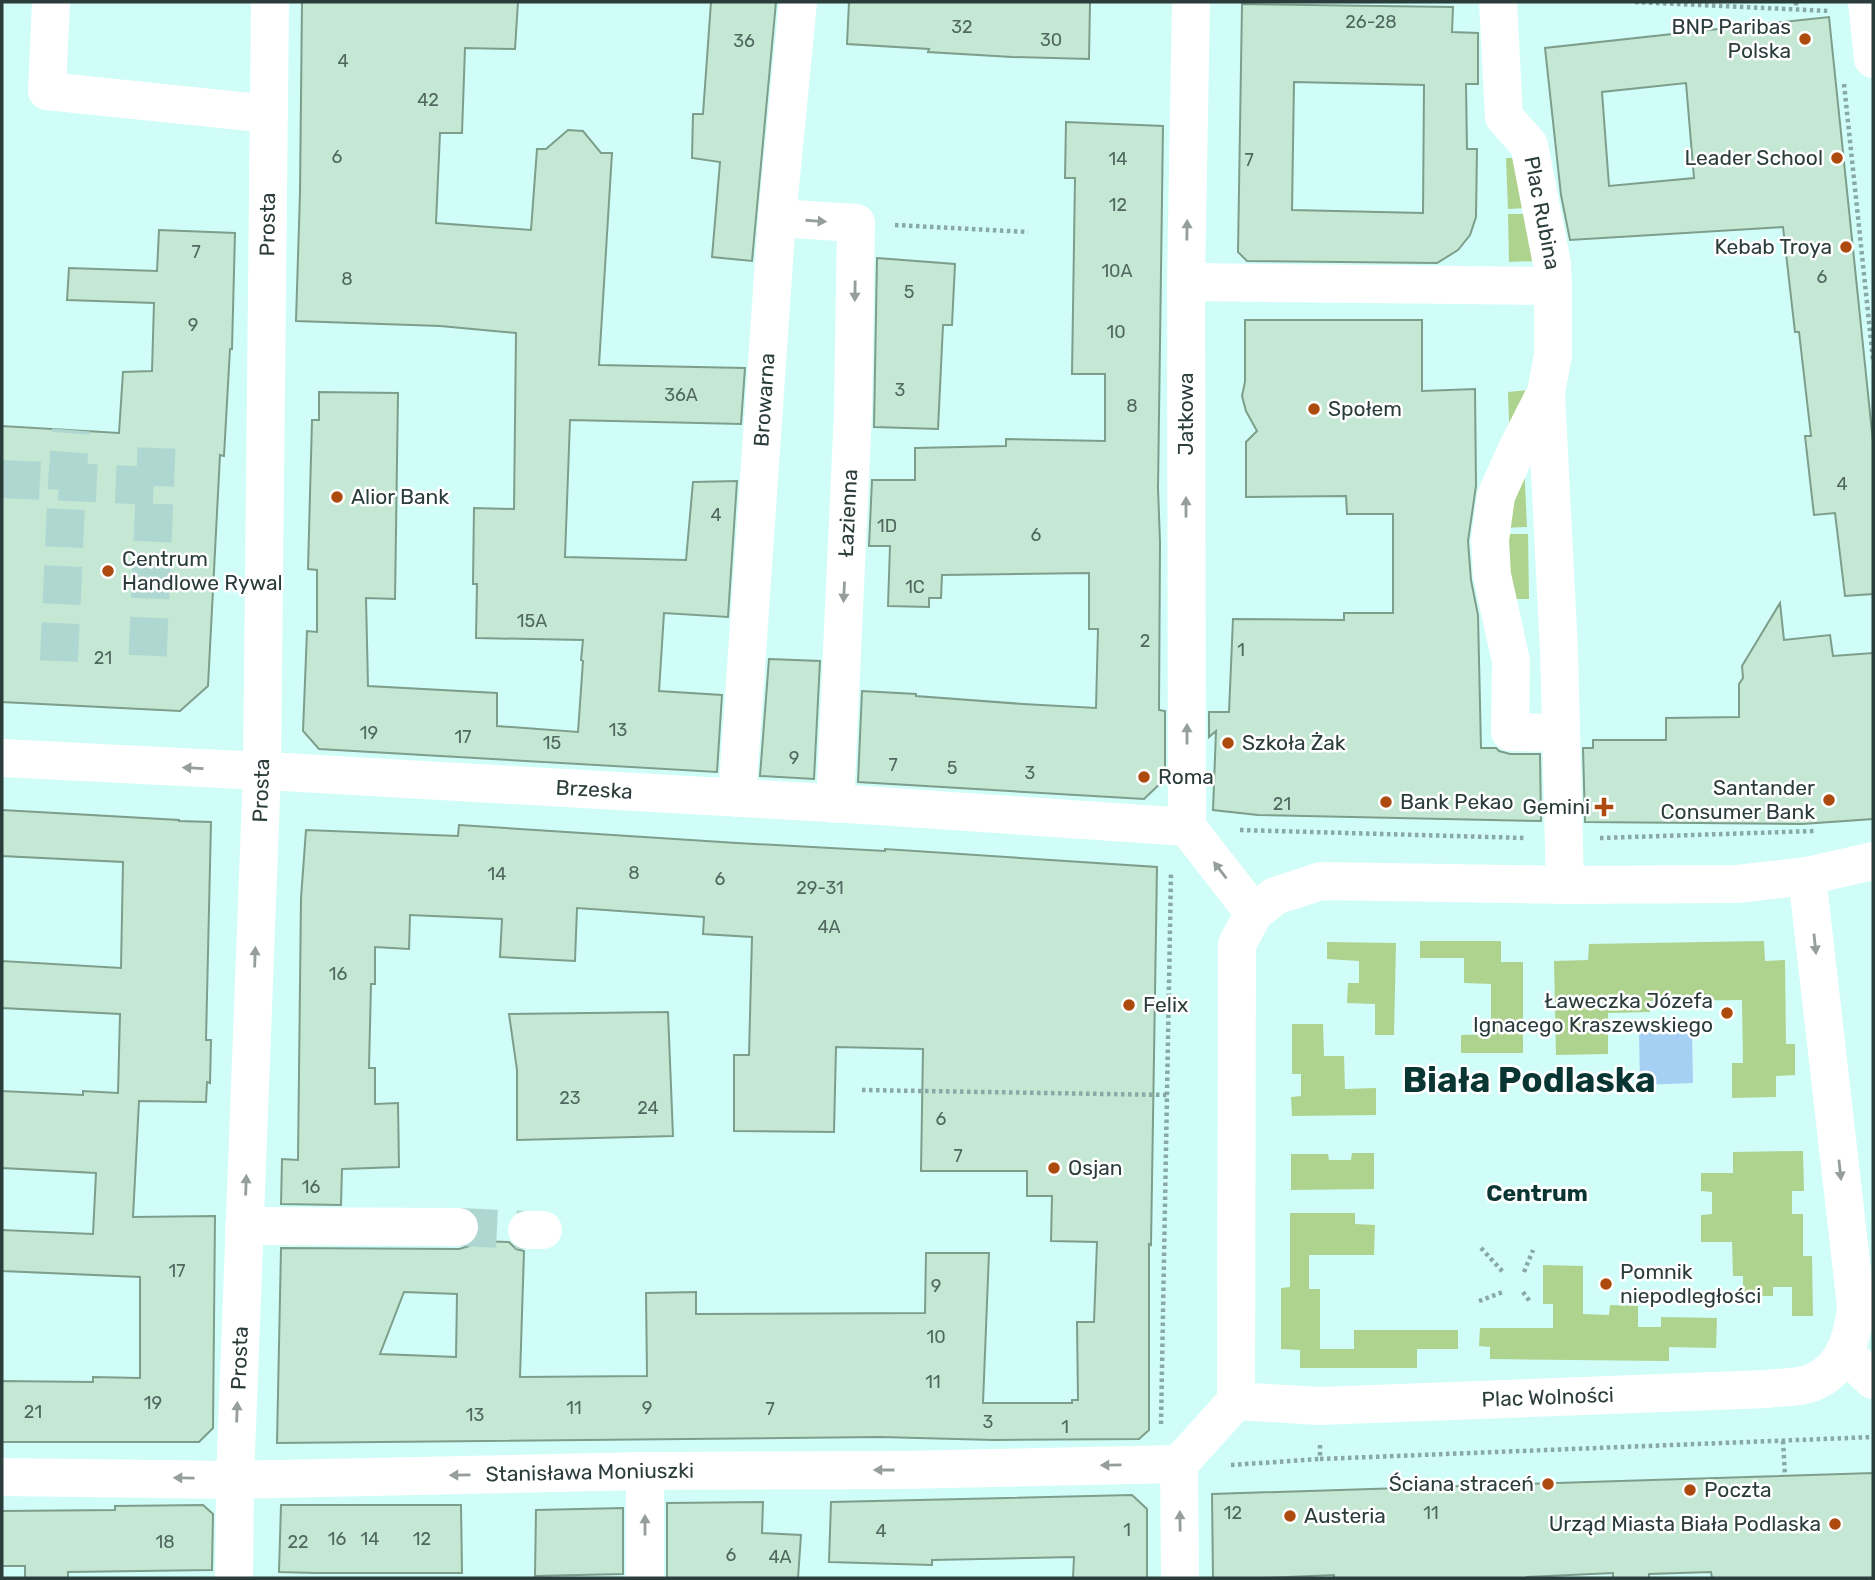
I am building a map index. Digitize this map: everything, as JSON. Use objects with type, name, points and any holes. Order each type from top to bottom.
[{"type":"street","points":[[51,2],[47,91],[269,114]]},
{"type":"street","name":"Prosta","points":[[234,1578],[235,1480],[262,771],[270,2]]},
{"type":"street","name":"Browarna","points":[[737,798],[777,218],[798,2]]},
{"type":"street","name":"Jatkowa","points":[[1179,827],[1191,2]]},
{"type":"street","name":"Plac Rubina","points":[[1498,2],[1504,117],[1529,145],[1552,264],[1553,355],[1546,392],[1559,662],[1565,885]]},
{"type":"street","points":[[1849,6],[1858,70]]},
{"type":"street","points":[[777,218],[856,223]]},
{"type":"street","name":"Łazienna","points":[[835,804],[853,412],[856,223]]},
{"type":"street","points":[[1186,282],[1553,286]]},
{"type":"street","name":"Plac Rubina","points":[[1546,392],[1496,496],[1490,540],[1492,575],[1511,661],[1510,733],[1561,733]]},
{"type":"street","points":[[1511,661],[1559,662]]},
{"type":"street","name":"Brzeska","points":[[2,758],[737,798],[1179,827]]},
{"type":"street","points":[[1179,827],[1254,913]]},
{"type":"street","points":[[1180,1578],[1179,1464],[1236,1401],[1236,952],[1237,944],[1254,913],[1275,896],[1321,881],[1565,885],[1737,884],[1807,876],[1872,861]]},
{"type":"street","name":"Plac Wolności","points":[[1236,1401],[1319,1406],[1767,1389],[1811,1383],[1832,1371],[1853,1331],[1856,1306],[1807,876]]},
{"type":"street","points":[[244,1226],[460,1227]]},
{"type":"street","points":[[1844,1352],[1873,1380]]},
{"type":"street","name":"Stanisława Moniuszki","points":[[2,1477],[235,1480],[1179,1464]]},
{"type":"street","points":[[645,1471],[645,1578]]},
{"type":"path","points":[[1636,2],[1796,9],[1849,6]]},
{"type":"path","points":[[1796,2],[1796,9]]},
{"type":"path","points":[[1858,70],[1873,360]]},
{"type":"path","points":[[856,223],[1028,232]]},
{"type":"path","points":[[1161,1427],[1168,1095],[1179,827]]},
{"type":"path","points":[[862,1090],[1168,1095]]},
{"type":"path","points":[[1480,1248],[1503,1272]]},
{"type":"path","points":[[1524,1272],[1533,1250]]},
{"type":"path","points":[[1479,1301],[1503,1292]]},
{"type":"path","points":[[1523,1292],[1531,1303]]},
{"type":"path","points":[[1319,1406],[1320,1459],[1873,1437]]},
{"type":"path","points":[[1783,1441],[1785,1476]]},
{"type":"green space","points":[[1506,158],[1514,158],[1528,208],[1508,209]]},
{"type":"green space","points":[[1508,214],[1530,214],[1536,261],[1509,262]]},
{"type":"green space","points":[[1530,390],[1510,447],[1508,392]]},
{"type":"green space","points":[[1524,462],[1527,527],[1503,528]]},
{"type":"green space","points":[[1503,534],[1528,534],[1529,599],[1508,599]]},
{"type":"green space","points":[[1420,941],[1501,941],[1501,962],[1523,962],[1523,1053],[1461,1053],[1461,1035],[1491,1034],[1491,984],[1464,983],[1464,958],[1420,958]]},
{"type":"green space","points":[[1764,941],[1765,961],[1785,960],[1786,1044],[1795,1044],[1795,1075],[1776,1076],[1776,1097],[1732,1098],[1732,1063],[1743,1063],[1742,1000],[1650,1001],[1650,1012],[1608,1013],[1608,1054],[1556,1055],[1554,961],[1588,960],[1589,944]]},
{"type":"green space","points":[[1327,942],[1396,943],[1394,1035],[1375,1035],[1375,1004],[1347,1003],[1348,983],[1359,983],[1359,961],[1327,959]]},
{"type":"green space","points":[[1292,1024],[1323,1024],[1324,1056],[1344,1056],[1345,1089],[1376,1088],[1376,1115],[1292,1116],[1291,1097],[1301,1096],[1301,1074],[1292,1074]]},
{"type":"green space","points":[[1803,1151],[1804,1191],[1792,1191],[1792,1214],[1803,1214],[1803,1256],[1812,1256],[1813,1316],[1792,1316],[1792,1287],[1773,1287],[1773,1296],[1743,1296],[1743,1276],[1733,1276],[1732,1242],[1701,1242],[1701,1215],[1712,1214],[1712,1192],[1701,1191],[1701,1173],[1733,1173],[1733,1152]]},
{"type":"green space","points":[[1352,1153],[1374,1153],[1374,1189],[1291,1190],[1291,1154],[1328,1154],[1329,1160],[1351,1160]]},
{"type":"green space","points":[[1290,1213],[1355,1213],[1355,1224],[1375,1225],[1374,1255],[1309,1255],[1309,1289],[1320,1289],[1320,1349],[1354,1349],[1354,1330],[1458,1330],[1458,1349],[1417,1349],[1417,1368],[1300,1368],[1300,1350],[1281,1349],[1281,1288],[1290,1287]]},
{"type":"green space","points":[[1543,1265],[1583,1266],[1583,1314],[1609,1315],[1610,1305],[1638,1306],[1638,1327],[1661,1327],[1661,1317],[1717,1318],[1716,1348],[1669,1347],[1669,1361],[1490,1359],[1490,1347],[1479,1346],[1480,1328],[1553,1328],[1553,1304],[1543,1304]]},
{"type":"water","points":[[1692,1031],[1693,1083],[1640,1085],[1639,1032]]},
{"type":"building","points":[[302,2],[518,2],[515,49],[465,48],[462,133],[440,133],[436,223],[531,230],[537,149],[546,149],[568,130],[583,131],[601,153],[612,153],[599,365],[745,368],[741,424],[570,420],[565,557],[686,560],[693,482],[737,481],[728,617],[664,613],[659,691],[722,695],[717,772],[319,749],[303,731],[307,631],[317,632],[317,570],[308,569],[312,420],[319,420],[319,392],[398,393],[395,599],[366,598],[368,686],[497,693],[497,726],[578,732],[583,640],[476,638],[477,584],[473,584],[474,508],[514,509],[516,333],[440,326],[296,321]]},
{"type":"building","points":[[711,2],[776,2],[752,261],[712,257],[720,162],[692,158],[693,114],[703,114]]},
{"type":"building","points":[[849,2],[1090,2],[1089,59],[928,52],[929,49],[847,44]]},
{"type":"building","points":[[1242,4],[1453,7],[1452,32],[1478,33],[1478,84],[1466,84],[1467,149],[1477,149],[1476,217],[1470,235],[1458,250],[1437,263],[1247,261],[1238,252]],"holes":[[[1294,82],[1424,85],[1423,213],[1292,210]]]},
{"type":"building","points":[[1829,17],[1873,442],[1873,594],[1845,596],[1835,513],[1814,515],[1805,436],[1811,436],[1783,227],[1570,240],[1561,195],[1545,48]],"holes":[[[1686,83],[1694,178],[1609,186],[1602,92]]]},
{"type":"building","points":[[1066,122],[1163,126],[1158,488],[1159,710],[1165,711],[1165,779],[1144,799],[858,782],[862,691],[1096,708],[1098,629],[1089,629],[1089,573],[942,575],[941,598],[929,598],[929,607],[888,606],[890,546],[869,546],[872,480],[915,480],[915,448],[1006,446],[1006,439],[1105,441],[1105,374],[1072,374],[1075,178],[1065,178]]},
{"type":"building","name":"Centrum Handlowe Rywal","points":[[159,230],[235,233],[232,349],[224,456],[220,455],[208,686],[180,711],[2,702],[2,426],[119,433],[123,372],[152,371],[154,303],[67,300],[69,268],[157,271]]},
{"type":"building","points":[[877,258],[955,264],[952,325],[943,325],[938,429],[874,427]]},
{"type":"building","points":[[1245,320],[1422,320],[1422,391],[1475,389],[1476,486],[1468,541],[1471,580],[1478,615],[1481,748],[1496,748],[1510,754],[1540,754],[1541,821],[1258,815],[1213,810],[1216,731],[1209,737],[1209,712],[1229,712],[1233,619],[1344,620],[1344,613],[1393,613],[1393,514],[1347,514],[1346,496],[1246,497],[1246,442],[1257,431],[1246,411],[1242,396],[1245,382]]},
{"type":"building","points":[[1780,603],[1784,640],[1830,635],[1833,656],[1873,653],[1873,819],[1802,824],[1585,822],[1583,748],[1593,748],[1593,740],[1666,740],[1666,718],[1739,717],[1742,666]]},
{"type":"building","points":[[769,659],[820,661],[814,779],[760,776]]},
{"type":"building","points":[[2,810],[211,822],[206,1040],[211,1040],[210,1083],[207,1082],[206,1102],[139,1101],[133,1217],[215,1216],[213,1428],[199,1442],[2,1442],[2,1381],[93,1382],[93,1377],[140,1378],[140,1277],[2,1271],[2,1230],[93,1234],[96,1173],[2,1168],[2,1091],[83,1095],[83,1091],[118,1093],[120,1014],[2,1008],[2,961],[121,968],[123,862],[2,856]]},
{"type":"building","points":[[459,825],[1157,867],[1151,1245],[1149,1244],[1149,1430],[1139,1439],[994,1440],[880,1437],[277,1443],[281,1248],[459,1249],[475,1241],[509,1242],[516,1249],[524,1251],[520,1377],[647,1376],[646,1293],[696,1292],[696,1314],[925,1313],[926,1253],[989,1253],[983,1403],[1072,1403],[1072,1400],[1078,1400],[1077,1322],[1094,1322],[1097,1242],[1051,1241],[1052,1196],[1027,1196],[1027,1171],[921,1171],[923,1049],[836,1047],[834,1132],[734,1131],[734,1055],[749,1055],[752,937],[703,934],[704,917],[577,908],[575,961],[500,957],[502,919],[410,915],[409,949],[375,947],[375,984],[371,984],[369,1068],[375,1068],[375,1104],[398,1103],[399,1167],[342,1169],[341,1205],[281,1204],[282,1159],[298,1160],[301,898],[306,830],[458,836]],"holes":[[[404,1292],[457,1294],[456,1357],[380,1354]]]},
{"type":"building","points":[[668,1012],[673,1136],[517,1140],[517,1070],[509,1014]]},
{"type":"building","points":[[1873,1473],[1873,1578],[1712,1578],[1711,1572],[1649,1574],[1649,1578],[1613,1578],[1613,1573],[1527,1578],[1334,1578],[1334,1575],[1213,1578],[1212,1494]]},
{"type":"building","points":[[1132,1495],[1147,1509],[1147,1578],[1073,1578],[1074,1557],[932,1560],[932,1565],[829,1562],[831,1502]]},
{"type":"building","points":[[763,1502],[762,1533],[801,1535],[798,1578],[667,1578],[667,1503]]},
{"type":"building","points":[[203,1505],[213,1514],[212,1570],[68,1572],[68,1578],[25,1578],[25,1566],[2,1566],[2,1511],[115,1510],[115,1506]]},
{"type":"building","points":[[281,1505],[461,1505],[462,1573],[279,1572]]},
{"type":"building","points":[[623,1508],[623,1574],[535,1576],[536,1510]]},
{"type":"tunnel","points":[[2,479],[67,482],[71,430]]},
{"type":"tunnel","points":[[155,486],[157,431]]},
{"type":"tunnel","points":[[59,661],[67,482],[155,486],[147,670]]},
{"type":"tunnel","points":[[459,1227],[527,1230]]},
{"type":"place","name":"BNP Paribas Polska","points":[[1805,39]]},
{"type":"place","name":"Leader School","points":[[1837,158]]},
{"type":"place","name":"Kebab Troya","points":[[1846,247]]},
{"type":"place","name":"Społem","points":[[1314,409]]},
{"type":"place","name":"Alior Bank","points":[[337,497]]},
{"type":"place","name":"Centrum Handlowe Rywal","points":[[108,571]]},
{"type":"place","name":"Szkoła Żak","points":[[1228,743]]},
{"type":"place","name":"Roma","points":[[1144,777]]},
{"type":"place","name":"Santander Consumer Bank","points":[[1829,800]]},
{"type":"place","name":"Bank Pekao","points":[[1386,802]]},
{"type":"place","name":"Gemini","points":[[1604,807]]},
{"type":"place","name":"Felix","points":[[1129,1005]]},
{"type":"place","name":"Ławeczka Józefa Ignacego Kraszewskiego","points":[[1727,1013]]},
{"type":"place","name":"Osjan","points":[[1054,1168]]},
{"type":"place","name":"Pomnik niepodległości","points":[[1606,1284]]},
{"type":"place","name":"Ściana straceń","points":[[1548,1484]]},
{"type":"place","name":"Poczta","points":[[1690,1490]]},
{"type":"place","name":"Austeria","points":[[1290,1516]]},
{"type":"place","name":"Urząd Miasta Biała Podlaska","points":[[1835,1524]]},
{"type":"district","name":"Biała Podlaska","points":[[1529,1080]]},
{"type":"district","name":"Centrum","points":[[1537,1193]]}]
